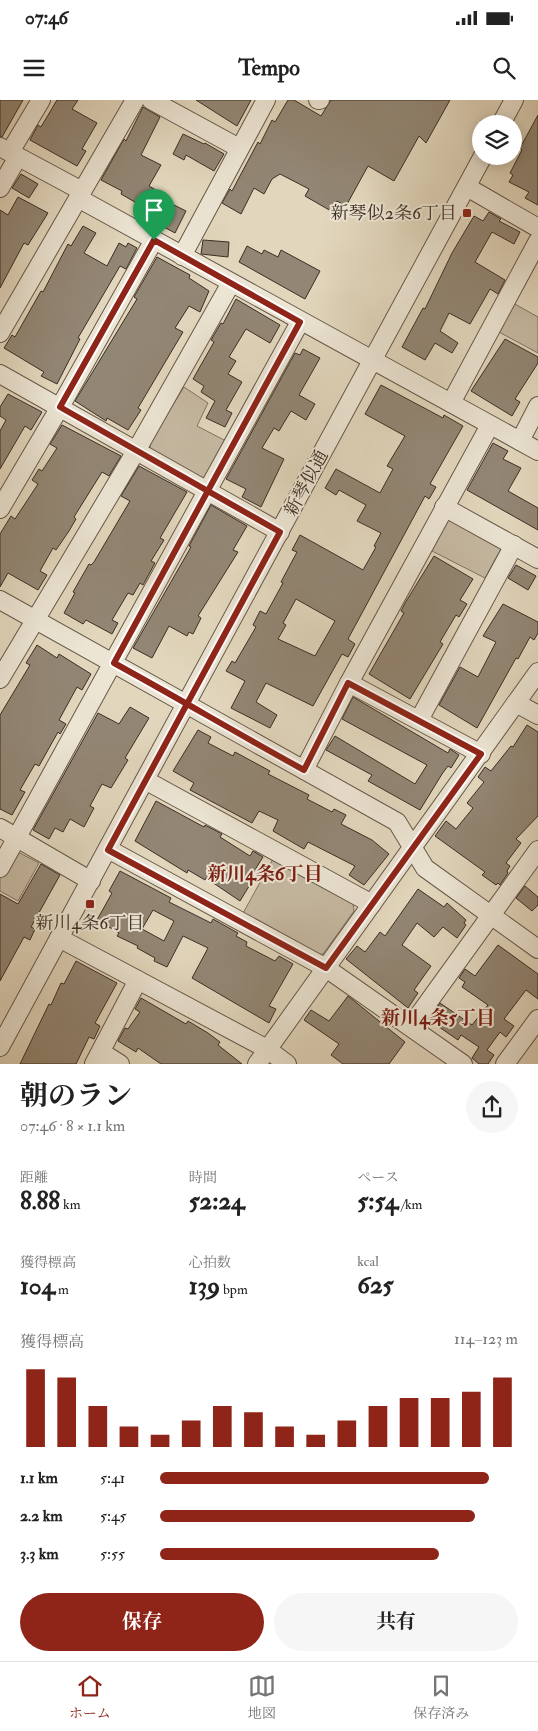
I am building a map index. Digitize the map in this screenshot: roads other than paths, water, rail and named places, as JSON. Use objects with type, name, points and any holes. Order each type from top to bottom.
[{"type":"street","points":[[0,188],[10,152],[41,100]]},
{"type":"street","points":[[0,333],[135,100]]},
{"type":"street","points":[[151,100],[239,148]]},
{"type":"street","points":[[182,256],[266,100]]},
{"type":"street","points":[[506,115],[514,100]]},
{"type":"street","points":[[10,152],[182,256],[538,451]]},
{"type":"street","name":"新琴似通","points":[[0,1047],[478,165]]},
{"type":"street","points":[[467,186],[538,228]]},
{"type":"street","points":[[0,509],[154,240]]},
{"type":"street","points":[[451,403],[538,241]]},
{"type":"street","points":[[0,679],[34,619],[136,451],[231,283]]},
{"type":"street","points":[[0,868],[300,322]]},
{"type":"street","points":[[0,374],[280,532]]},
{"type":"street","points":[[520,441],[538,406]]},
{"type":"street","points":[[304,770],[348,683],[490,424]]},
{"type":"street","points":[[444,507],[538,559]]},
{"type":"street","points":[[419,720],[514,545]]},
{"type":"street","points":[[0,600],[397,822],[425,868],[538,949]]},
{"type":"street","points":[[256,1064],[481,754],[538,672]]},
{"type":"street","points":[[348,683],[481,754]]},
{"type":"street","points":[[516,703],[538,715]]},
{"type":"street","points":[[145,780],[372,904]]},
{"type":"street","points":[[0,828],[90,881]]},
{"type":"street","points":[[108,850],[326,968],[463,1064]]},
{"type":"street","points":[[411,1026],[538,850]]},
{"type":"street","points":[[59,938],[267,1049],[287,1064]]},
{"type":"street","points":[[120,1064],[98,1058],[138,980]]},
{"type":"street","points":[[505,1064],[538,1019]]},
{"type":"place","name":"新琴似2条6丁目","points":[[467,213]]},
{"type":"place","name":"新川4条6丁目","points":[[90,904]]},
{"type":"district","name":"新川4条6丁目","points":[[265,873]]},
{"type":"district","name":"新川4条5丁目","points":[[438,1017]]}]
